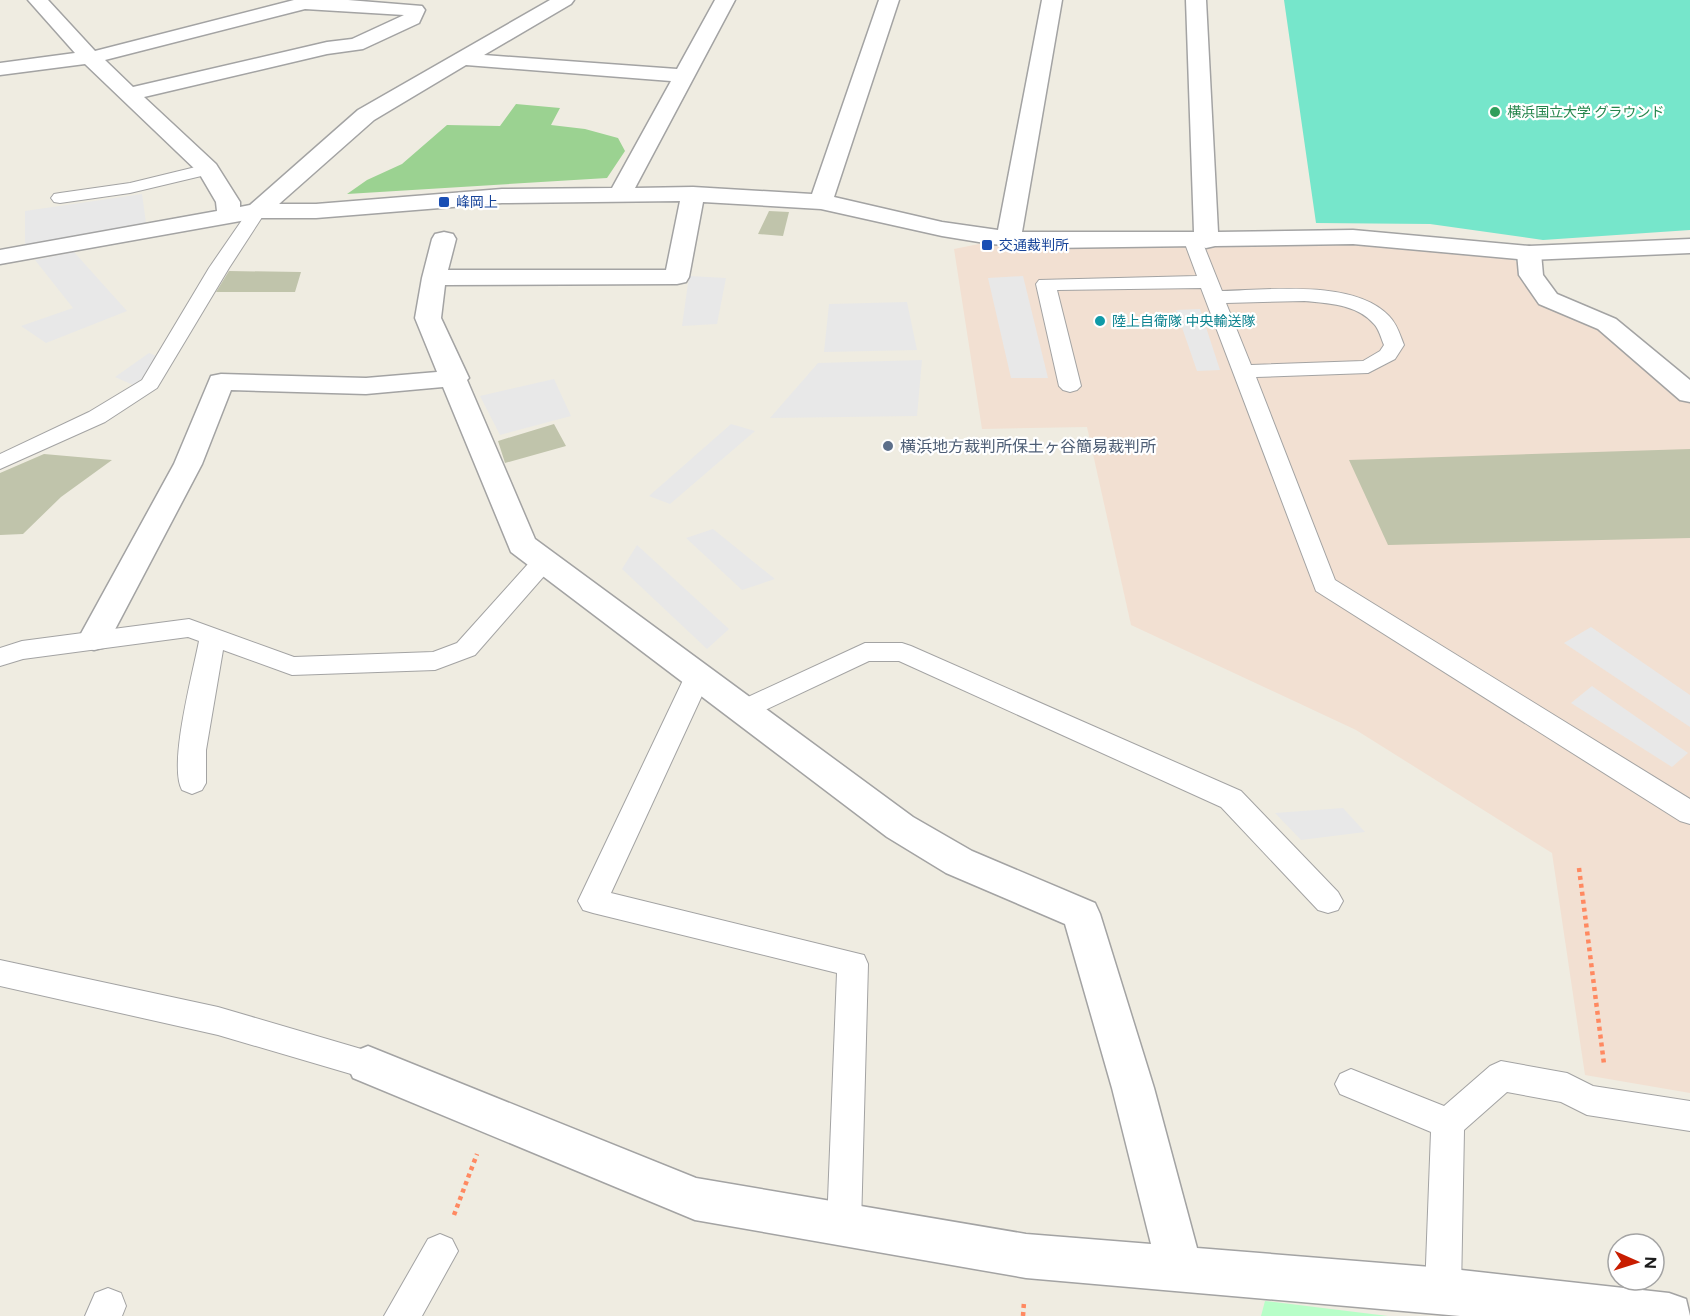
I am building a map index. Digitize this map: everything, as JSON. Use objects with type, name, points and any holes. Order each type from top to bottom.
[{"type":"street","points":[[38,0],[91,57],[208,169],[228,202],[230,214]]},
{"type":"street","points":[[257,211],[366,115],[564,0]]},
{"type":"street","points":[[620,195],[725,0]]},
{"type":"street","points":[[821,202],[889,0]]},
{"type":"street","points":[[1009,238],[1052,0]]},
{"type":"street","points":[[1196,0],[1200,241]]},
{"type":"street","points":[[0,69],[91,57],[305,3],[415,10],[412,19],[356,45],[327,48],[129,94]]},
{"type":"street","points":[[462,59],[684,76]]},
{"type":"street","points":[[434,278],[677,277],[693,194]]},
{"type":"street","points":[[0,257],[230,214],[257,211],[316,211],[450,204],[502,196],[693,194],[821,202],[942,229],[1047,241],[1200,241],[1353,237],[1529,254],[1690,246]]},
{"type":"street","points":[[444,239],[434,278],[428,318],[455,378],[522,545],[900,827],[959,862],[1081,914],[1133,1088],[1179,1269]]},
{"type":"street","points":[[1529,254],[1531,275],[1548,299],[1607,324],[1690,394]]},
{"type":"street","points":[[94,639],[188,464],[221,382],[366,386],[455,378]]},
{"type":"street","points":[[368,1065],[695,1199],[1015,1254],[1443,1291],[1669,1316]]},
{"type":"lane","points":[[60,198],[130,188],[208,169]]},
{"type":"lane","points":[[0,462],[98,417],[150,384],[219,268],[257,211]]},
{"type":"lane","points":[[1200,241],[1212,290],[1325,585],[1690,813]]},
{"type":"lane","points":[[1070,386],[1046,284],[1328,296],[1365,307],[1382,320],[1394,345],[1388,355],[1368,367],[1244,371]]},
{"type":"lane","points":[[0,657],[22,650],[189,628],[292,666],[435,661],[466,649],[544,561]]},
{"type":"lane","points":[[192,783],[192,750],[213,636]]},
{"type":"lane","points":[[744,710],[865,652],[902,651],[1231,799],[1328,901]]},
{"type":"lane","points":[[698,676],[593,901],[853,964],[844,1225]]},
{"type":"lane","points":[[0,973],[218,1021],[368,1065]]},
{"type":"lane","points":[[1443,1291],[1448,1123],[1501,1076],[1567,1088],[1587,1100],[1690,1116]]},
{"type":"lane","points":[[1351,1084],[1448,1123]]},
{"type":"lane","points":[[402,1316],[440,1251]]},
{"type":"path","points":[[1579,868],[1605,1072]]},
{"type":"path","points":[[440,1251],[492,1114]]},
{"type":"shaded area","points":[[142,194],[146,223],[25,245],[25,211]]},
{"type":"shaded area","points":[[769,211],[789,212],[783,236],[758,234]]},
{"type":"shaded area","points":[[1353,237],[1505,252],[1531,275],[1539,289],[1607,324],[1690,394],[1690,1093],[1585,1075],[1552,853],[1356,730],[1131,625],[1087,427],[982,429],[954,249],[1009,238]]},
{"type":"shaded area","points":[[74,252],[127,311],[46,343],[21,326],[73,308],[35,260]]},
{"type":"shaded area","points":[[229,271],[301,272],[295,292],[216,292]]},
{"type":"shaded area","points":[[689,276],[726,278],[717,324],[682,326]]},
{"type":"shaded area","points":[[1023,276],[1048,378],[1011,378],[988,278]]},
{"type":"shaded area","points":[[907,302],[917,350],[824,352],[829,304]]},
{"type":"shaded area","points":[[1200,309],[1220,370],[1197,371],[1176,310]]},
{"type":"shaded area","points":[[149,353],[161,358],[149,374],[133,385],[115,377]]},
{"type":"shaded area","points":[[922,360],[917,416],[770,418],[818,363]]},
{"type":"shaded area","points":[[554,379],[571,416],[500,435],[480,396]]},
{"type":"shaded area","points":[[554,424],[566,446],[505,463],[498,441]]},
{"type":"shaded area","points":[[731,424],[755,431],[670,504],[649,496]]},
{"type":"shaded area","points":[[1690,449],[1690,538],[1388,545],[1349,460]]},
{"type":"shaded area","points":[[44,454],[112,460],[61,497],[23,534],[0,535],[0,473]]},
{"type":"shaded area","points":[[713,529],[775,579],[742,590],[686,538]]},
{"type":"shaded area","points":[[637,545],[729,629],[707,649],[622,569]]},
{"type":"shaded area","points":[[1591,627],[1690,695],[1690,727],[1564,643]]},
{"type":"shaded area","points":[[1592,686],[1688,753],[1672,767],[1571,703]]},
{"type":"shaded area","points":[[1343,808],[1365,832],[1301,840],[1275,813]]},
{"type":"green space","name":"横浜国立大学 グラウンド","points":[[1284,0],[1690,0],[1690,230],[1543,240],[1430,224],[1316,223]]},
{"type":"green space","points":[[516,104],[560,108],[551,125],[585,129],[618,138],[625,151],[607,178],[347,194],[367,180],[402,164],[447,125],[500,126]]},
{"type":"green space","points":[[1265,1301],[1388,1316],[1261,1316]]},
{"type":"place","name":"横浜国立大学 グラウンド","points":[[1495,112]]},
{"type":"place","name":"峰岡上","points":[[444,202]]},
{"type":"place","name":"交通裁判所","points":[[987,245]]},
{"type":"place","name":"陸上自衛隊 中央輸送隊","points":[[1100,321]]},
{"type":"place","name":"横浜地方裁判所保土ヶ谷簡易裁判所","points":[[888,446]]}]
